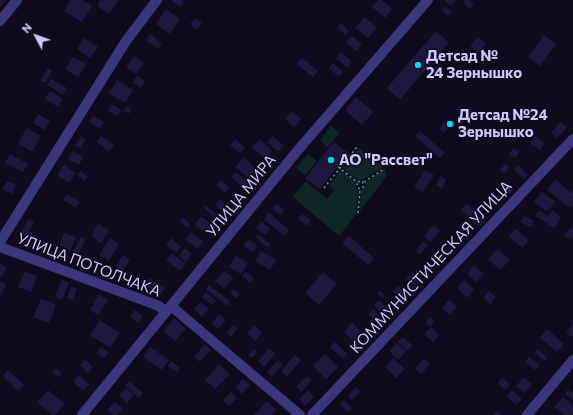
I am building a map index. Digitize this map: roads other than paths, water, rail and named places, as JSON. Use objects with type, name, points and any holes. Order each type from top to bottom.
[{"type":"street","points":[[0,21],[17,0]]},
{"type":"street","points":[[0,242],[126,41],[157,0]]},
{"type":"street","name":"УЛИЦА МИРА","points":[[82,415],[308,138],[428,0]]},
{"type":"street","name":"КОММУНИСТИЧЕСКАЯ УЛИЦА","points":[[312,415],[573,139]]},
{"type":"street","name":"УЛИЦА ПОТОЛЧАКА","points":[[0,247],[168,309],[300,415]]},
{"type":"street","points":[[527,415],[573,360]]},
{"type":"place","name":"Детсад № 24 Зернышко","points":[[418,65]]},
{"type":"place","name":"Детсад №24 Зернышко","points":[[450,124]]},
{"type":"place","name":"АО \"Рассвет\"","points":[[331,160]]}]
